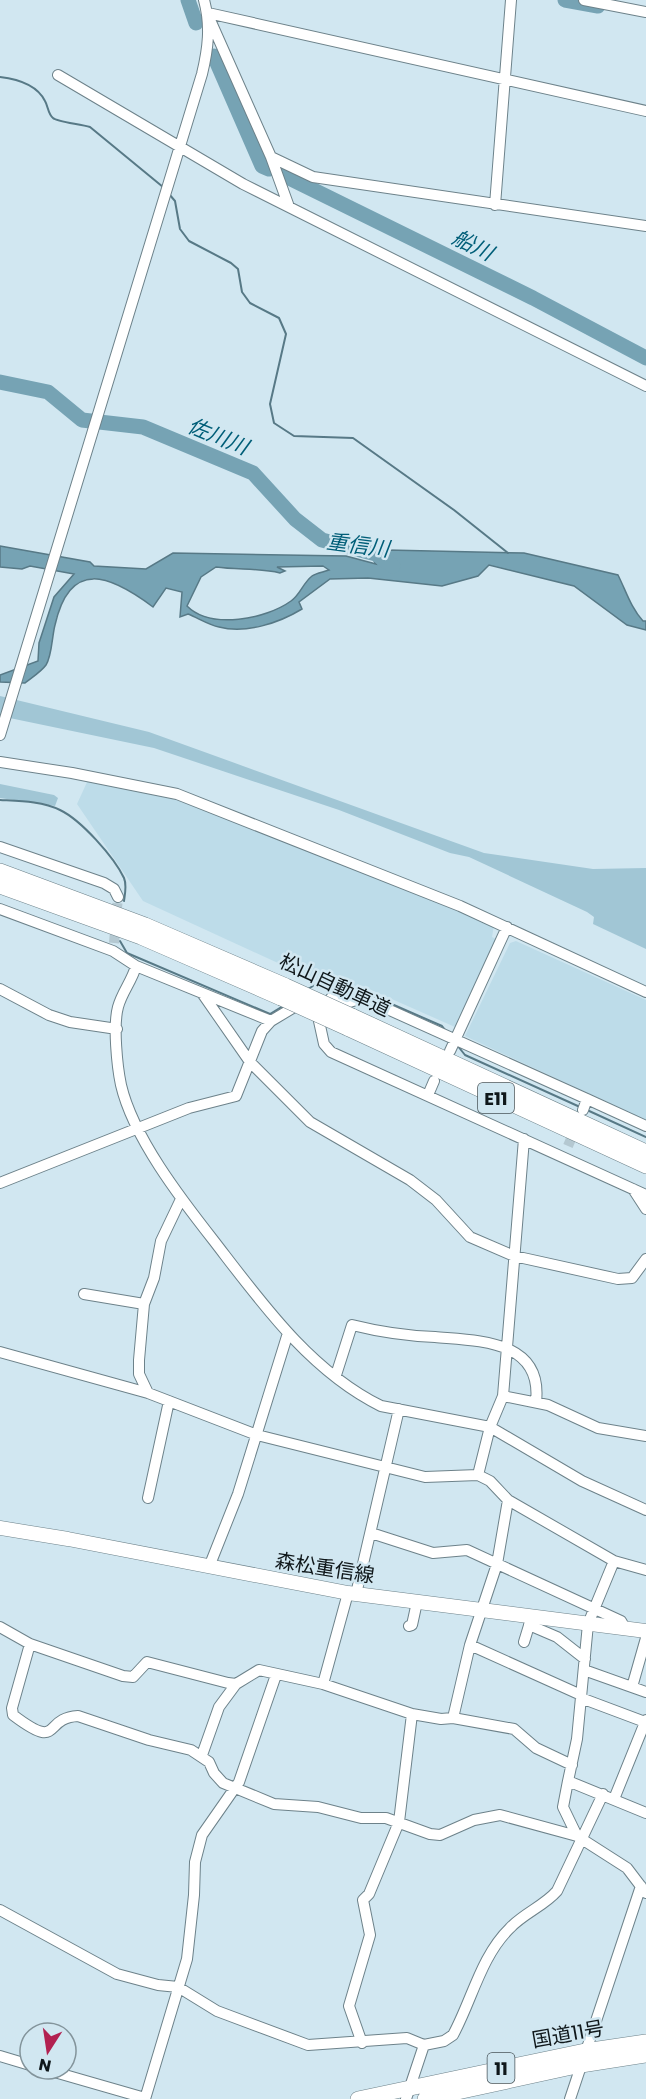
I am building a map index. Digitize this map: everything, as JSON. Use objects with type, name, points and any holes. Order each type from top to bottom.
[{"type":"highway","name":"松山自動車道","points":[[0,871],[145,925],[283,992],[646,1152]]},
{"type":"highway","name":"松山自動車道","points":[[0,886],[283,992]]},
{"type":"highway","name":"松山自動車道","points":[[350,1022],[646,1166]]},
{"type":"highway","name":"国道11号","points":[[425,2099],[646,2042]]},
{"type":"highway","name":"国道11号","points":[[358,2099],[408,2093],[583,2058],[646,2055]]},
{"type":"main road","name":"森松重信線","points":[[0,1528],[352,1594],[483,1610],[531,1621],[588,1624],[646,1631]]},
{"type":"street","points":[[204,0],[272,157],[288,204]]},
{"type":"street","points":[[495,205],[511,0]]},
{"type":"street","points":[[584,0],[646,12]]},
{"type":"street","points":[[208,13],[646,111]]},
{"type":"street","points":[[0,735],[208,50],[208,13]]},
{"type":"street","points":[[58,75],[178,152],[288,204],[646,386]]},
{"type":"street","points":[[272,157],[313,177],[646,225]]},
{"type":"street","points":[[0,762],[72,773],[177,794],[404,883],[507,927],[646,992]]},
{"type":"street","points":[[0,847],[104,883],[114,889],[118,897]]},
{"type":"street","points":[[0,910],[114,947],[136,966],[271,1021]]},
{"type":"street","points":[[450,1051],[507,927]]},
{"type":"street","points":[[136,966],[133,978],[125,988],[117,1009],[121,1084],[140,1129],[181,1199],[272,1316],[288,1333],[364,1398],[381,1406],[490,1427],[582,1481],[646,1510]]},
{"type":"street","points":[[0,989],[49,1015],[70,1022],[117,1029]]},
{"type":"street","points":[[201,993],[250,1062],[310,1122],[410,1180],[436,1200],[470,1237],[514,1256],[618,1279],[632,1278],[646,1259]]},
{"type":"street","points":[[0,1183],[189,1108],[236,1096],[262,1031],[271,1021],[318,993],[343,1004],[363,998],[646,1126]]},
{"type":"street","points":[[307,1000],[318,1012],[324,1044],[331,1052],[524,1139],[566,1151],[646,1195]]},
{"type":"street","points":[[428,1095],[434,1081]]},
{"type":"street","points":[[583,1110],[587,1099]]},
{"type":"street","points":[[478,1475],[490,1427],[503,1396],[524,1139]]},
{"type":"street","points":[[633,1189],[646,1209]]},
{"type":"street","points":[[148,1393],[139,1374],[144,1304],[154,1278],[161,1241],[181,1199]]},
{"type":"street","points":[[84,1294],[144,1304]]},
{"type":"street","points":[[336,1375],[352,1325],[401,1334],[482,1340],[519,1356],[532,1369],[537,1391],[536,1402]]},
{"type":"street","points":[[209,1567],[257,1435],[288,1333]]},
{"type":"street","points":[[0,1352],[148,1393],[257,1435],[424,1477],[478,1475],[490,1481],[508,1500],[614,1561],[646,1570]]},
{"type":"street","points":[[503,1396],[536,1402],[598,1428],[646,1436]]},
{"type":"street","points":[[148,1498],[169,1401]]},
{"type":"street","points":[[323,1684],[371,1533],[399,1409]]},
{"type":"street","points":[[453,1718],[470,1645],[497,1564],[508,1500]]},
{"type":"street","points":[[371,1533],[433,1553],[467,1550],[621,1621],[625,1629]]},
{"type":"street","points":[[580,1837],[563,1807],[572,1765],[588,1624],[614,1561]]},
{"type":"street","points":[[409,1626],[412,1624],[417,1602]]},
{"type":"street","points":[[524,1642],[531,1621],[557,1637],[584,1665],[646,1692]]},
{"type":"street","points":[[0,1627],[30,1644],[123,1676],[133,1677],[147,1662],[236,1684]]},
{"type":"street","points":[[632,1687],[646,1638]]},
{"type":"street","points":[[30,1644],[12,1708],[13,1715],[28,1727],[45,1733],[52,1731],[67,1716],[78,1716],[202,1755],[214,1773],[235,1790],[274,1804],[318,1808],[361,1818],[386,1818],[420,1832],[440,1835],[474,1820],[500,1815],[580,1837],[627,1868],[643,1890],[570,2099]]},
{"type":"street","points":[[0,1910],[117,1974],[158,1985],[178,1987],[217,2012],[308,2045],[362,2043],[407,2038],[424,2045],[444,2041],[453,2035],[493,1948],[509,1928],[548,1901],[557,1891],[580,1837],[608,1797],[645,1721],[581,1697],[470,1645]]},
{"type":"street","points":[[202,1755],[219,1707],[236,1684],[259,1670],[323,1684],[412,1714],[441,1719],[453,1718],[514,1730],[536,1748],[572,1765]]},
{"type":"street","points":[[78,2079],[145,2099],[178,1987],[191,1930],[195,1862],[202,1836],[235,1790],[276,1675]]},
{"type":"street","points":[[362,2043],[349,2006],[370,1935],[363,1900],[369,1894],[399,1822],[412,1714]]},
{"type":"street","points":[[568,1781],[646,1813]]},
{"type":"street","points":[[408,2093],[424,2045]]},
{"type":"street","points":[[0,2056],[18,2061]]},
{"type":"shaded area","points":[[0,546],[90,562],[94,566],[146,569],[173,553],[346,556],[376,564],[371,556],[387,550],[524,553],[618,575],[635,611],[643,621],[646,621],[646,630],[627,625],[574,586],[489,565],[478,576],[442,586],[368,578],[330,579],[299,602],[302,609],[293,614],[273,623],[240,629],[215,626],[188,614],[180,617],[182,592],[166,588],[153,607],[122,587],[94,579],[81,581],[71,589],[62,604],[55,625],[50,656],[44,668],[25,683],[0,682],[0,675],[38,661],[39,643],[54,597],[74,574],[30,566],[22,569],[0,567]],"holes":[[[323,566],[329,570],[312,576],[291,601],[268,613],[253,617],[224,620],[210,618],[187,606],[201,577],[216,567],[280,573],[285,571],[277,567]]]},
{"type":"shaded area","points":[[0,696],[149,732],[484,853],[593,869],[646,868],[646,949],[593,924],[594,917],[587,912],[469,857],[450,853],[339,810],[154,748],[0,716]]},
{"type":"shaded area","points":[[88,780],[177,800],[396,884],[494,925],[492,937],[496,939],[455,1027],[360,985],[339,991],[143,901],[77,804]]},
{"type":"shaded area","points":[[0,784],[54,795],[58,798],[55,806],[0,798]]},
{"type":"shaded area","points":[[516,941],[646,1000],[646,1120],[465,1036],[510,943]]},
{"type":"waterway","name":"船川","points":[[188,0],[196,23]]},
{"type":"waterway","points":[[565,0],[598,6]]},
{"type":"waterway","name":"船川","points":[[214,56],[262,166],[269,169]]},
{"type":"waterway","points":[[0,77],[20,81],[32,87],[41,95],[53,118],[90,127],[163,187]]},
{"type":"waterway","name":"船川","points":[[279,173],[533,298],[646,358]]},
{"type":"waterway","points":[[169,194],[175,201],[180,229],[189,241],[231,263],[238,269],[242,292],[250,303],[279,318],[286,334],[270,404],[274,423],[294,436],[353,438],[454,510],[508,553]]},
{"type":"waterway","name":"佐川川","points":[[0,382],[48,392],[82,420],[143,427],[253,473],[295,519],[322,540],[376,554],[393,566]]},
{"type":"waterway","points":[[0,800],[46,805],[60,810],[77,822],[96,840],[119,869],[124,878],[126,890],[124,901]]},
{"type":"waterway","points":[[120,941],[127,953],[270,1014],[283,1006]]},
{"type":"waterway","points":[[308,989],[318,983],[346,995],[362,991],[442,1026],[446,1031]]},
{"type":"waterway","points":[[457,1045],[465,1055],[580,1107]]},
{"type":"waterway","points":[[587,1110],[646,1137]]},
{"type":"tunnel","points":[[114,943],[118,897]]},
{"type":"tunnel","points":[[568,1146],[576,1127]]},
{"type":"water label","name":"重信川","points":[[358,545]]}]
